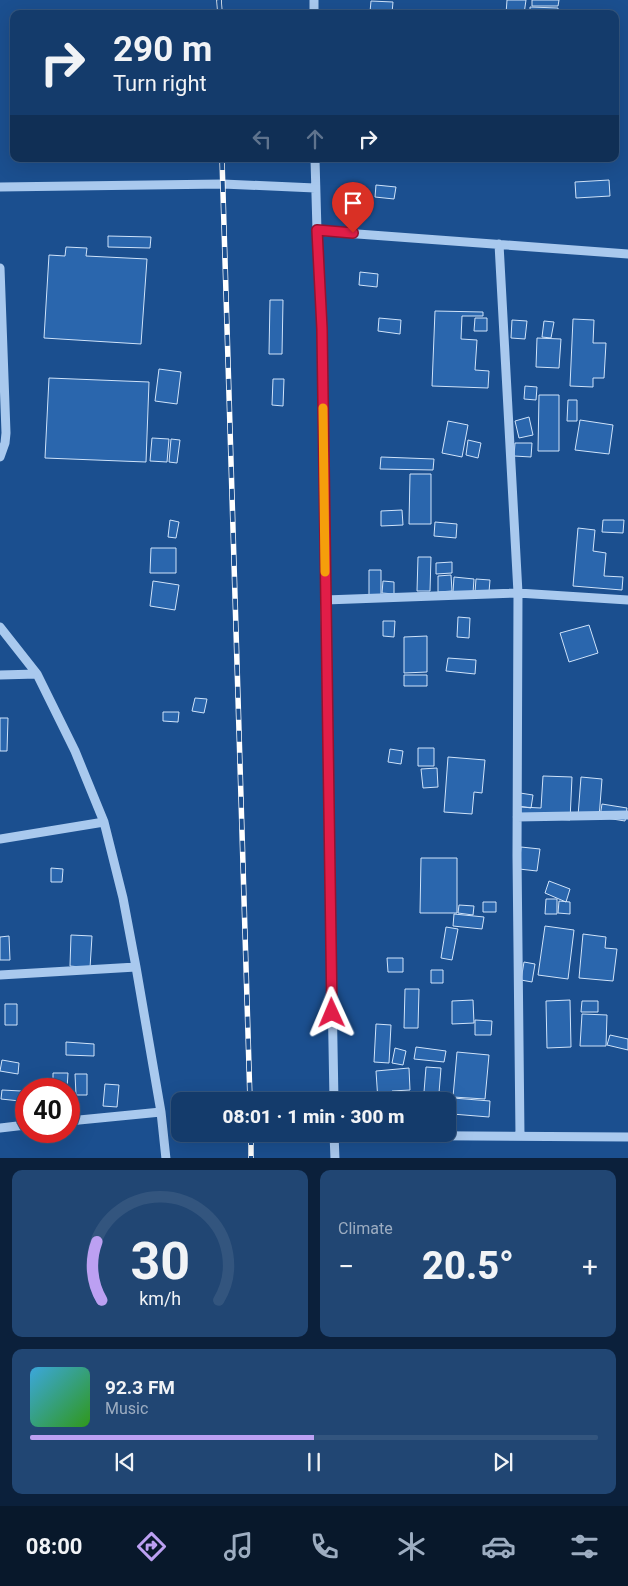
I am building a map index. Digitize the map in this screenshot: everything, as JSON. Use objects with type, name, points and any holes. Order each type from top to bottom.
[{"type":"street","points":[[315,162],[322,329],[334,1092]]},
{"type":"street","points":[[0,187],[222,184],[315,188]]},
{"type":"street","points":[[317,230],[628,254]]},
{"type":"street","points":[[499,244],[518,593],[517,817],[520,1136]]},
{"type":"street","points":[[0,268],[6,433],[0,457]]},
{"type":"street","points":[[325,600],[518,593],[628,600]]},
{"type":"street","points":[[0,627],[38,674],[75,751],[104,822],[123,898],[136,967],[161,1112],[166,1158]]},
{"type":"street","points":[[0,675],[38,674]]},
{"type":"street","points":[[517,817],[628,815]]},
{"type":"street","points":[[0,839],[104,822]]},
{"type":"street","points":[[0,975],[136,967]]},
{"type":"street","points":[[80,1120],[161,1112]]},
{"type":"street","points":[[0,1128],[15,1126]]},
{"type":"street","points":[[456,1135],[628,1137]]},
{"type":"street","points":[[334,1142],[335,1158]]},
{"type":"building","points":[[507,0],[526,0],[525,10],[506,10]]},
{"type":"building","points":[[532,0],[559,0],[558,6],[532,6]]},
{"type":"building","points":[[371,1],[393,2],[392,10],[370,10]]},
{"type":"building","points":[[530,7],[558,8],[558,10],[530,10]]},
{"type":"building","points":[[609,180],[610,196],[576,198],[575,182]]},
{"type":"building","points":[[376,185],[396,187],[394,199],[375,197]]},
{"type":"building","points":[[108,236],[151,237],[150,248],[108,247]]},
{"type":"building","points":[[66,247],[87,248],[86,256],[147,259],[141,344],[44,338],[49,255],[65,256]]},
{"type":"building","points":[[360,272],[378,274],[377,287],[359,285]]},
{"type":"building","points":[[270,300],[283,300],[282,354],[269,354]]},
{"type":"building","points":[[435,311],[483,312],[483,316],[462,316],[461,339],[477,340],[475,370],[489,371],[488,388],[432,386]]},
{"type":"building","points":[[379,318],[401,320],[400,334],[378,331]]},
{"type":"building","points":[[475,318],[487,318],[487,331],[474,331]]},
{"type":"building","points":[[573,319],[594,320],[593,343],[606,343],[604,378],[593,378],[593,387],[570,386]]},
{"type":"building","points":[[512,320],[527,321],[525,339],[511,338]]},
{"type":"building","points":[[544,321],[554,322],[551,338],[542,337]]},
{"type":"building","points":[[537,338],[561,339],[559,368],[536,367]]},
{"type":"building","points":[[159,369],[181,372],[177,404],[155,401]]},
{"type":"building","points":[[49,378],[149,382],[146,462],[45,458]]},
{"type":"building","points":[[273,379],[284,379],[283,406],[272,405]]},
{"type":"building","points":[[525,386],[537,387],[536,400],[524,399]]},
{"type":"building","points":[[539,395],[559,395],[559,451],[538,451]]},
{"type":"building","points":[[568,400],[577,400],[577,421],[567,421]]},
{"type":"building","points":[[529,417],[533,435],[519,438],[515,421]]},
{"type":"building","points":[[580,420],[613,425],[609,454],[575,450]]},
{"type":"building","points":[[448,421],[468,425],[462,457],[442,453]]},
{"type":"building","points":[[152,438],[169,439],[167,462],[150,461]]},
{"type":"building","points":[[171,439],[180,440],[177,463],[169,462]]},
{"type":"building","points":[[468,440],[481,443],[478,458],[466,455]]},
{"type":"building","points":[[515,443],[532,443],[531,457],[514,456]]},
{"type":"building","points":[[381,457],[434,459],[433,470],[380,469]]},
{"type":"building","points":[[410,474],[431,474],[431,524],[409,524]]},
{"type":"building","points":[[402,510],[403,525],[381,526],[381,511]]},
{"type":"building","points":[[170,520],[179,522],[176,538],[168,537]]},
{"type":"building","points":[[603,520],[624,520],[623,533],[602,532]]},
{"type":"building","points":[[435,522],[457,524],[456,538],[434,536]]},
{"type":"building","points":[[578,528],[595,530],[593,551],[606,553],[604,576],[623,577],[622,590],[573,586]]},
{"type":"building","points":[[151,548],[176,548],[176,573],[150,573]]},
{"type":"building","points":[[418,557],[431,557],[430,591],[417,591]]},
{"type":"building","points":[[452,562],[452,573],[436,574],[436,563]]},
{"type":"building","points":[[369,570],[381,570],[381,597],[369,598]]},
{"type":"building","points":[[451,575],[452,591],[438,592],[438,576]]},
{"type":"building","points":[[454,577],[474,579],[473,593],[453,592]]},
{"type":"building","points":[[476,579],[490,580],[489,592],[475,592]]},
{"type":"building","points":[[153,581],[179,585],[175,610],[150,606]]},
{"type":"building","points":[[383,581],[394,582],[394,594],[382,593]]},
{"type":"building","points":[[458,617],[470,618],[469,638],[457,637]]},
{"type":"building","points":[[383,621],[395,621],[394,637],[383,636]]},
{"type":"building","points":[[589,625],[598,653],[569,662],[560,633]]},
{"type":"building","points":[[427,636],[427,672],[404,673],[404,637]]},
{"type":"building","points":[[448,658],[476,660],[475,674],[446,671]]},
{"type":"building","points":[[404,675],[427,675],[427,686],[404,686]]},
{"type":"building","points":[[195,698],[207,699],[204,713],[192,711]]},
{"type":"building","points":[[163,712],[179,712],[178,722],[163,721]]},
{"type":"building","points":[[0,718],[8,718],[7,751],[0,751]]},
{"type":"building","points":[[418,748],[434,748],[434,766],[418,766]]},
{"type":"building","points":[[390,749],[403,751],[401,764],[388,762]]},
{"type":"building","points":[[448,757],[485,760],[482,793],[474,792],[472,814],[444,812]]},
{"type":"building","points":[[437,768],[438,787],[423,788],[421,769]]},
{"type":"building","points":[[543,776],[572,777],[570,820],[521,817],[521,807],[541,808]]},
{"type":"building","points":[[581,777],[602,779],[599,818],[578,816]]},
{"type":"building","points":[[520,793],[533,795],[531,808],[518,806]]},
{"type":"building","points":[[602,804],[627,808],[625,821],[600,817]]},
{"type":"building","points":[[521,847],[540,849],[537,871],[519,869]]},
{"type":"building","points":[[421,858],[457,858],[457,913],[420,913]]},
{"type":"building","points":[[51,868],[63,869],[62,882],[51,882]]},
{"type":"building","points":[[549,881],[570,889],[566,902],[545,893]]},
{"type":"building","points":[[546,899],[557,899],[557,914],[545,914]]},
{"type":"building","points":[[559,901],[570,902],[570,914],[558,913]]},
{"type":"building","points":[[483,902],[496,902],[496,912],[483,912]]},
{"type":"building","points":[[459,905],[474,906],[473,915],[458,913]]},
{"type":"building","points":[[454,914],[484,917],[482,929],[453,926]]},
{"type":"building","points":[[545,926],[574,930],[568,979],[538,975]]},
{"type":"building","points":[[446,927],[458,929],[452,960],[441,958]]},
{"type":"building","points":[[583,934],[606,937],[605,948],[617,949],[613,981],[579,978]]},
{"type":"building","points":[[71,935],[92,936],[90,968],[70,966]]},
{"type":"building","points":[[9,936],[10,960],[0,960],[0,937]]},
{"type":"building","points":[[387,958],[403,958],[403,972],[388,972]]},
{"type":"building","points":[[524,962],[535,964],[532,982],[521,980]]},
{"type":"building","points":[[431,970],[443,970],[443,983],[431,983]]},
{"type":"building","points":[[405,989],[419,989],[418,1028],[404,1028]]},
{"type":"building","points":[[473,1000],[474,1023],[452,1024],[452,1001]]},
{"type":"building","points":[[570,1000],[571,1047],[547,1048],[546,1001]]},
{"type":"building","points":[[582,1001],[598,1001],[598,1012],[581,1012]]},
{"type":"building","points":[[5,1004],[17,1004],[17,1025],[5,1025]]},
{"type":"building","points":[[582,1014],[607,1015],[606,1046],[580,1046]]},
{"type":"building","points":[[475,1020],[492,1021],[491,1035],[475,1035]]},
{"type":"building","points":[[376,1024],[391,1025],[389,1063],[374,1062]]},
{"type":"building","points":[[610,1035],[628,1039],[628,1050],[607,1045]]},
{"type":"building","points":[[66,1042],[94,1044],[94,1056],[66,1055]]},
{"type":"building","points":[[416,1047],[446,1051],[444,1062],[414,1059]]},
{"type":"building","points":[[395,1048],[406,1051],[403,1065],[392,1063]]},
{"type":"building","points":[[457,1052],[489,1055],[485,1099],[456,1097],[456,1092],[453,1092]]},
{"type":"building","points":[[2,1060],[19,1063],[18,1074],[0,1071]]},
{"type":"building","points":[[426,1067],[441,1068],[439,1092],[424,1092]]},
{"type":"building","points":[[409,1068],[410,1090],[377,1092],[376,1071]]},
{"type":"building","points":[[53,1073],[68,1073],[68,1078],[53,1078]]},
{"type":"building","points":[[75,1074],[87,1074],[87,1095],[80,1095],[80,1078],[75,1078]]},
{"type":"building","points":[[105,1084],[119,1085],[117,1107],[103,1106]]},
{"type":"building","points":[[2,1090],[15,1091],[15,1100],[1,1099]]},
{"type":"building","points":[[456,1098],[490,1101],[489,1117],[456,1114]]},
{"type":"railway","points":[[219,0],[220,10]]},
{"type":"railway","points":[[222,162],[250,1092]]},
{"type":"railway","points":[[251,1142],[251,1158]]},
{"type":"slow traffic","points":[[323,408],[325,572]]},
{"type":"route","points":[[332,1013],[322,329],[317,230],[353,233]]}]
